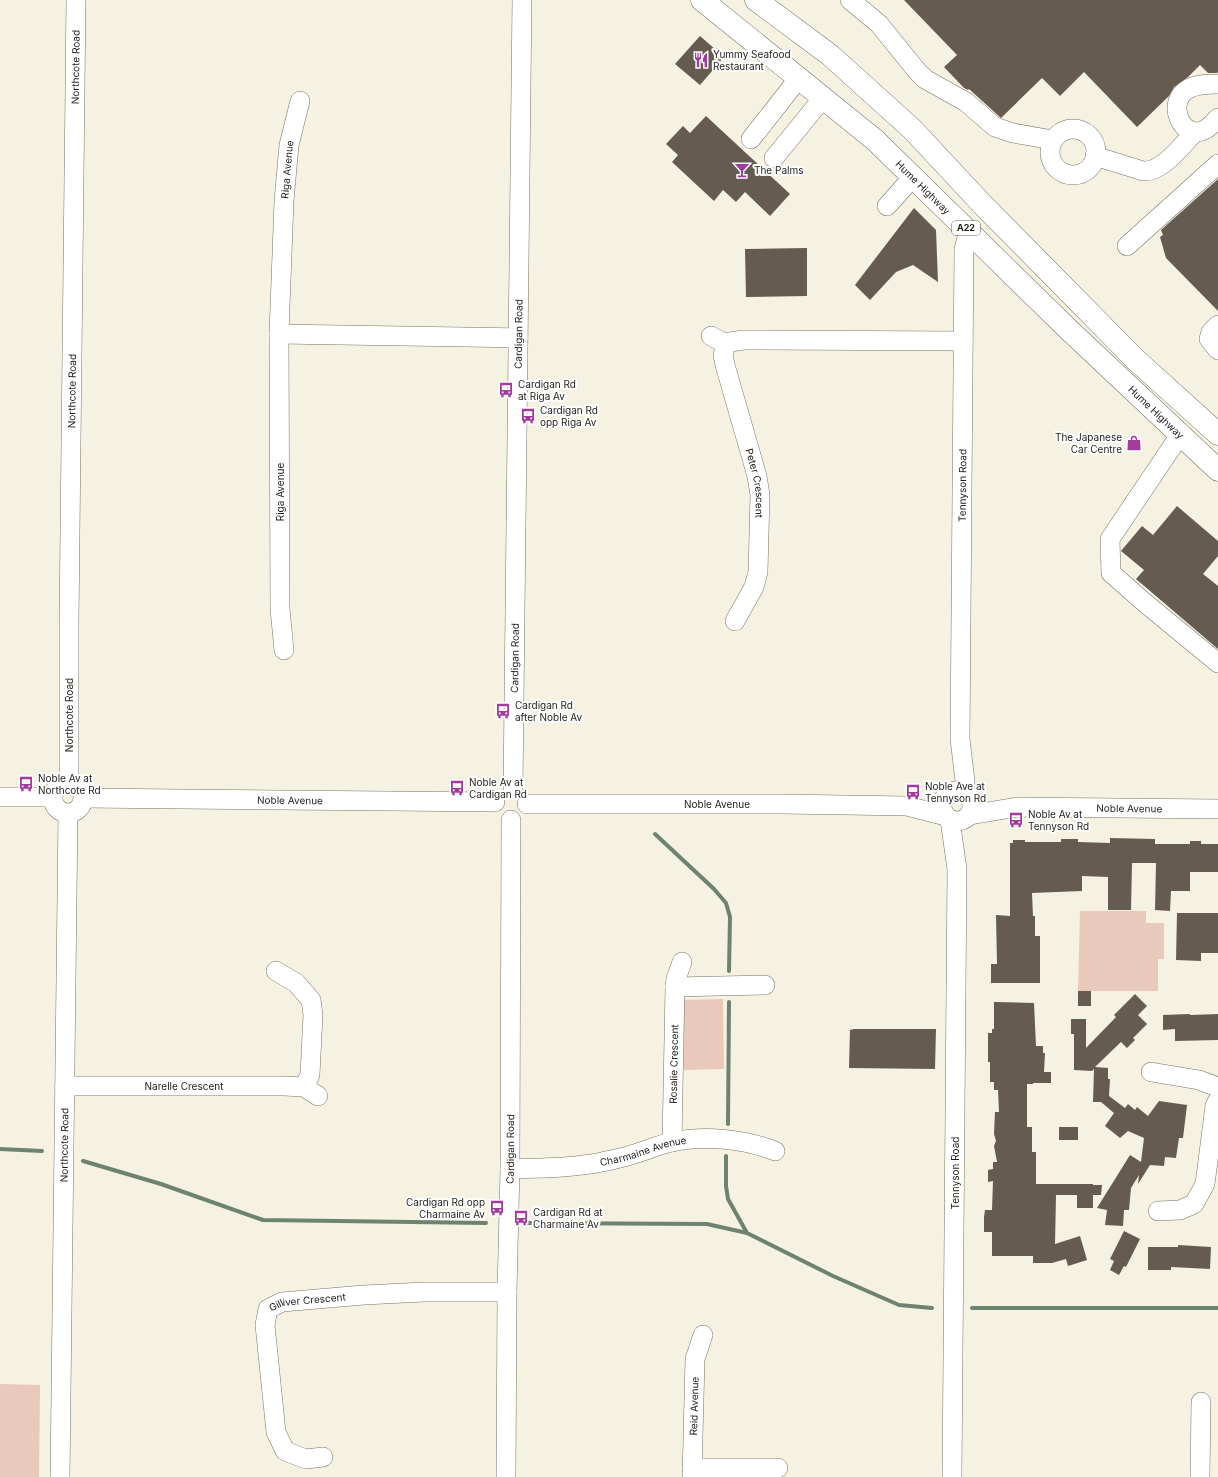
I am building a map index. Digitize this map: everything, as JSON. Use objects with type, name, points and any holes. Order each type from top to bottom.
[{"type":"highway","name":"Hume Highway","points":[[702,0],[875,140],[1068,329],[1218,470]]},
{"type":"highway","name":"A22","points":[[756,0],[830,55],[912,129],[982,204],[1136,360],[1218,434]]},
{"type":"street","name":"Northcote Road","points":[[69,783],[69,622],[76,0]]},
{"type":"street","name":"Cardigan Road","points":[[513,788],[522,0]]},
{"type":"street","points":[[850,0],[879,24],[925,79],[966,102],[995,127],[1013,133],[1053,140]]},
{"type":"street","points":[[752,140],[799,78]]},
{"type":"street","points":[[1195,132],[1187,128],[1179,118],[1177,108],[1179,98],[1187,90],[1198,85],[1218,84]]},
{"type":"street","points":[[774,158],[823,98]]},
{"type":"street","name":"Riga Avenue","points":[[284,650],[280,609],[280,334],[285,193],[289,145],[300,101]]},
{"type":"street","points":[[1095,156],[1143,171],[1153,171],[1163,165],[1195,132],[1204,130],[1218,118]]},
{"type":"street","points":[[1072,128],[1081,130],[1089,134],[1094,142],[1096,151],[1095,160],[1083,173],[1074,175],[1065,174],[1057,169],[1052,162],[1050,153],[1053,140],[1063,131],[1072,128]]},
{"type":"street","points":[[1127,246],[1218,164]]},
{"type":"street","points":[[887,206],[913,177]]},
{"type":"street","name":"Tennyson Road","points":[[957,794],[953,781],[960,739],[964,249],[969,232]]},
{"type":"street","points":[[1218,325],[1210,332],[1209,339],[1218,350]]},
{"type":"street","points":[[280,334],[518,338]]},
{"type":"street","name":"Peter Crescent","points":[[735,621],[754,587],[758,572],[760,495],[757,476],[718,340],[730,342],[744,340],[963,341]]},
{"type":"street","points":[[1180,435],[1110,539],[1111,573],[1145,603],[1218,662]]},
{"type":"street","points":[[69,783],[78,786],[81,789],[84,798],[81,807],[77,811],[68,814],[59,810],[53,802],[53,797],[56,788],[60,785],[69,783]]},
{"type":"street","points":[[513,788],[523,793],[526,798],[526,812],[523,816],[516,820],[505,819],[499,815],[495,802],[501,792],[505,789],[513,788]]},
{"type":"street","points":[[957,794],[973,805],[958,818],[942,806],[957,794]]},
{"type":"street","name":"Noble Avenue","points":[[907,806],[957,794],[1017,807]]},
{"type":"street","points":[[0,797],[53,797]]},
{"type":"street","name":"Noble Avenue","points":[[84,798],[495,802]]},
{"type":"street","name":"Noble Avenue","points":[[527,804],[784,804],[907,806],[958,818],[1017,807],[1218,809]]},
{"type":"street","name":"Northcote Road","points":[[60,1477],[68,814]]},
{"type":"street","name":"Tennyson Road","points":[[952,1477],[958,818]]},
{"type":"street","name":"Cardigan Road","points":[[506,1477],[507,1292],[510,1169],[511,820]]},
{"type":"street","name":"Rosalie Crescent","points":[[672,1142],[675,987],[682,962]]},
{"type":"street","name":"Narelle Crescent","points":[[65,1086],[311,1092],[310,1075],[313,1015],[311,1000],[296,983],[276,971]]},
{"type":"street","points":[[675,987],[765,985]]},
{"type":"street","points":[[1151,1072],[1199,1080],[1218,1087]]},
{"type":"street","points":[[1158,1211],[1180,1210],[1194,1204],[1202,1190],[1205,1184],[1215,1106],[1218,1100]]},
{"type":"street","name":"Charmaine Avenue","points":[[510,1169],[571,1166],[600,1162],[631,1155],[672,1142],[696,1139],[733,1140],[758,1144],[775,1151]]},
{"type":"street","name":"Gilliver Crescent","points":[[323,1457],[306,1459],[285,1452],[276,1432],[265,1325],[268,1309],[282,1302],[364,1295],[424,1292],[507,1292]]},
{"type":"street","name":"Reid Avenue","points":[[692,1472],[695,1359],[703,1336]]},
{"type":"street","points":[[1200,1477],[1201,1402]]},
{"type":"street","points":[[692,1472],[778,1468]]},
{"type":"shaded area","points":[[1080,911],[1146,911],[1146,923],[1164,923],[1164,959],[1158,959],[1158,991],[1078,991]]},
{"type":"shaded area","points":[[723,999],[724,1069],[684,1070],[683,1000]]},
{"type":"shaded area","points":[[0,1384],[40,1385],[39,1477],[0,1477]]},
{"type":"building","points":[[904,0],[1218,0],[1218,72],[1208,73],[1200,65],[1188,77],[1174,87],[1169,96],[1137,127],[1084,72],[1060,96],[1042,78],[1001,118],[969,89],[964,88],[944,67],[957,55]]},
{"type":"building","points":[[700,36],[724,57],[700,85],[675,64]]},
{"type":"building","points":[[706,116],[790,194],[770,216],[745,192],[736,202],[723,190],[714,201],[672,162],[678,155],[666,144],[683,126],[690,133]]},
{"type":"building","points":[[1218,179],[1218,311],[1166,258],[1160,237],[1163,235],[1161,230]]},
{"type":"building","points":[[914,208],[936,230],[938,282],[913,265],[896,272],[870,300],[855,285]]},
{"type":"building","points":[[807,248],[807,296],[746,297],[745,249]]},
{"type":"building","points":[[1177,506],[1218,541],[1218,556],[1203,574],[1218,586],[1218,649],[1136,579],[1144,570],[1121,551],[1142,526],[1153,535]]},
{"type":"building","points":[[1110,838],[1155,839],[1155,844],[1190,844],[1190,841],[1201,841],[1201,844],[1218,844],[1218,872],[1190,872],[1190,891],[1171,891],[1170,911],[1155,910],[1156,863],[1132,863],[1131,910],[1108,910],[1108,877],[1082,876],[1082,891],[1032,893],[1033,916],[1035,916],[1035,936],[1040,936],[1040,983],[991,983],[991,964],[997,964],[996,915],[1010,916],[1010,843],[1013,843],[1013,840],[1025,840],[1025,842],[1061,842],[1061,839],[1078,839],[1078,842],[1110,843]]},
{"type":"building","points":[[1177,913],[1218,913],[1218,953],[1201,953],[1201,961],[1176,960]]},
{"type":"building","points":[[1078,991],[1091,991],[1091,1006],[1078,1006]]},
{"type":"building","points":[[1135,994],[1147,1006],[1138,1015],[1147,1024],[1133,1038],[1135,1040],[1127,1048],[1121,1042],[1095,1067],[1108,1068],[1108,1079],[1110,1079],[1109,1096],[1125,1108],[1128,1104],[1135,1110],[1137,1107],[1148,1116],[1159,1101],[1187,1105],[1183,1138],[1179,1138],[1176,1158],[1165,1157],[1164,1166],[1150,1165],[1138,1184],[1139,1175],[1131,1188],[1129,1210],[1124,1210],[1123,1226],[1105,1225],[1107,1210],[1097,1208],[1130,1155],[1141,1162],[1144,1138],[1128,1131],[1120,1138],[1105,1126],[1114,1113],[1101,1102],[1093,1102],[1094,1069],[1092,1071],[1074,1070],[1074,1034],[1071,1034],[1071,1019],[1086,1019],[1086,1048],[1116,1017],[1114,1015]]},
{"type":"building","points":[[994,1002],[1034,1003],[1036,1046],[1043,1046],[1043,1053],[1045,1053],[1044,1072],[1051,1072],[1051,1083],[1027,1084],[1027,1127],[1032,1127],[1032,1152],[1036,1152],[1036,1184],[1102,1185],[1101,1195],[1093,1195],[1093,1208],[1077,1208],[1077,1195],[1056,1195],[1055,1244],[1080,1236],[1087,1260],[1068,1266],[1066,1259],[1052,1263],[1033,1263],[1033,1256],[992,1256],[992,1232],[984,1232],[984,1217],[985,1210],[992,1210],[993,1181],[988,1182],[988,1170],[993,1169],[993,1162],[997,1162],[994,1146],[996,1141],[994,1134],[995,1112],[999,1112],[998,1090],[994,1090],[994,1082],[990,1082],[990,1062],[988,1062],[988,1033],[992,1033],[992,1029],[994,1029]]},
{"type":"building","points":[[1218,1014],[1218,1040],[1175,1041],[1175,1029],[1163,1030],[1163,1015]]},
{"type":"building","points":[[936,1029],[935,1069],[849,1068],[850,1030]]},
{"type":"building","points":[[1059,1127],[1078,1127],[1078,1140],[1059,1140]]},
{"type":"building","points":[[1124,1231],[1140,1239],[1126,1267],[1124,1266],[1119,1275],[1110,1270],[1114,1261],[1110,1259]]},
{"type":"building","points":[[1178,1245],[1211,1247],[1210,1269],[1171,1267],[1171,1270],[1148,1270],[1148,1247],[1178,1247]]},
{"type":"waterway","points":[[655,834],[714,889],[726,903],[730,917],[729,971]]},
{"type":"waterway","points":[[728,1124],[729,1002]]},
{"type":"waterway","points":[[0,1149],[42,1151]]},
{"type":"waterway","points":[[726,1156],[726,1186],[728,1199],[747,1233]]},
{"type":"waterway","points":[[83,1161],[161,1184],[263,1220],[486,1223]]},
{"type":"waterway","points":[[528,1223],[707,1224],[747,1233],[833,1276],[899,1305],[932,1308]]},
{"type":"waterway","points":[[972,1308],[1218,1308]]},
{"type":"place","name":"Yummy Seafood Restaurant","points":[[701,60]]},
{"type":"place","name":"The Palms","points":[[742,170]]},
{"type":"place","name":"Cardigan Rd at Riga Av","points":[[506,390]]},
{"type":"place","name":"Cardigan Rd opp Riga Av","points":[[528,416]]},
{"type":"place","name":"The Japanese Car Centre","points":[[1134,443]]},
{"type":"place","name":"Cardigan Rd after Noble Av","points":[[503,711]]},
{"type":"place","name":"Noble Av at Northcote Rd","points":[[26,784]]},
{"type":"place","name":"Noble Av at Cardigan Rd","points":[[457,788]]},
{"type":"place","name":"Noble Ave at Tennyson Rd","points":[[913,792]]},
{"type":"place","name":"Noble Av at Tennyson Rd","points":[[1016,820]]},
{"type":"place","name":"Cardigan Rd opp Charmaine Av","points":[[497,1208]]},
{"type":"place","name":"Cardigan Rd at Charmaine Av","points":[[521,1218]]}]
